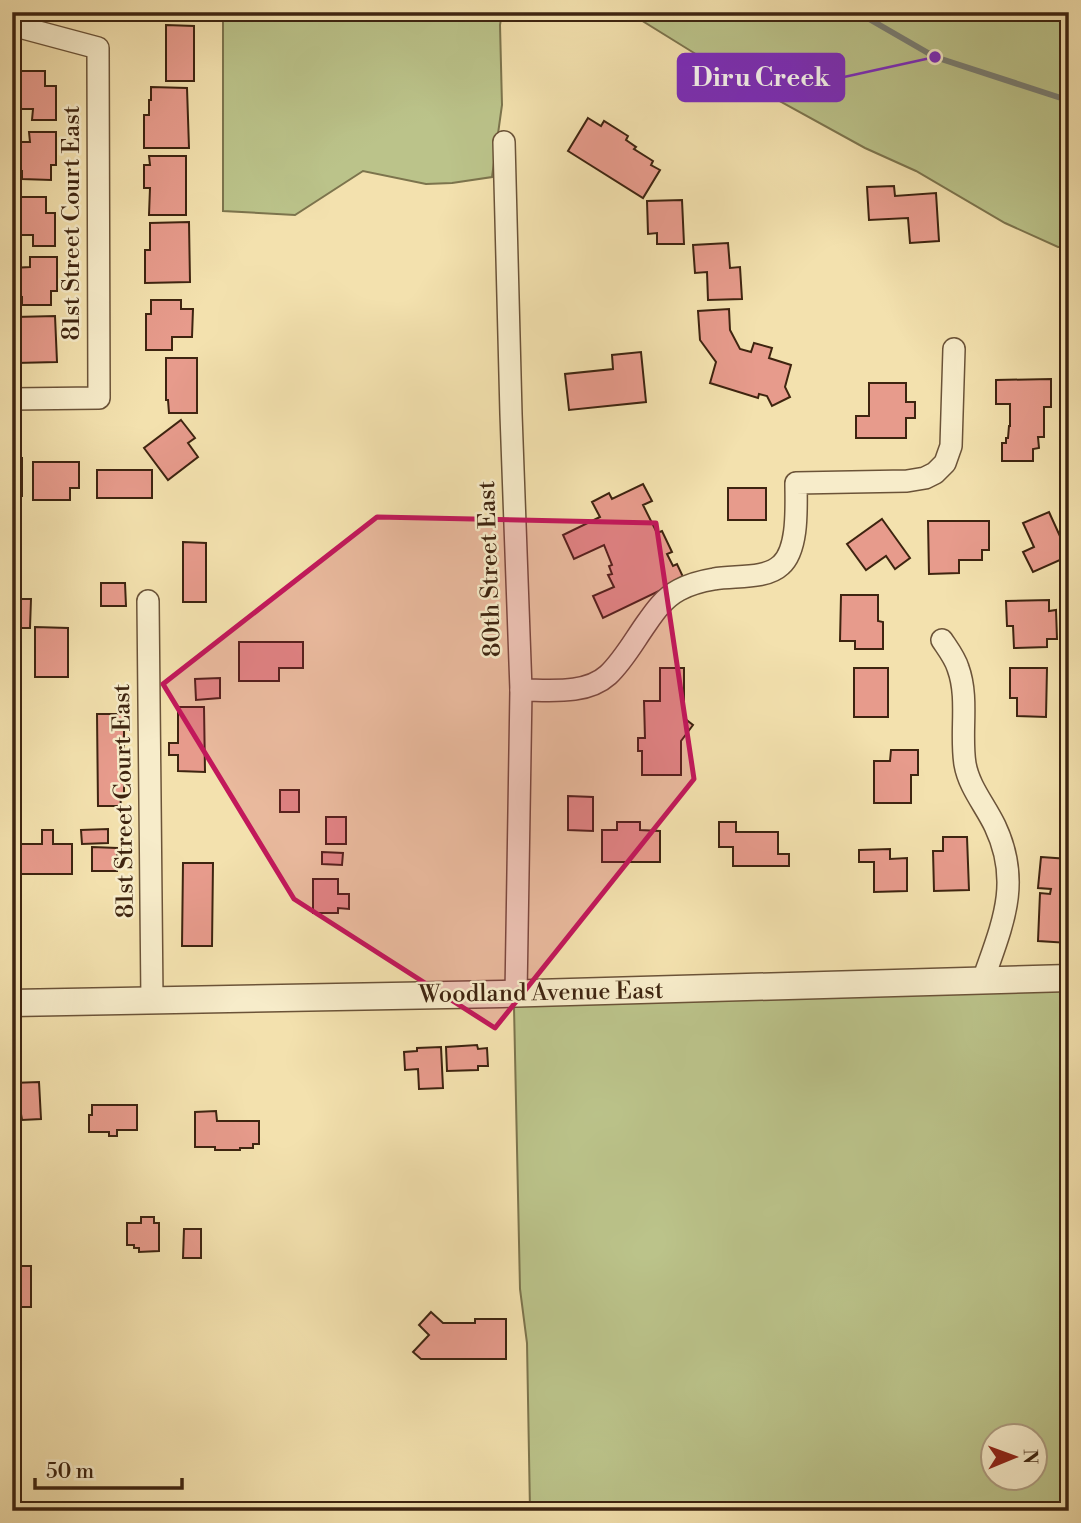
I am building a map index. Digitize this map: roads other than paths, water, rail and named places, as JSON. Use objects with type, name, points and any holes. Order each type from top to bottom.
[{"type":"street","name":"81st Street Court East","points":[[12,25],[98,48],[99,398],[12,399]]},
{"type":"street","name":"80th Street East","points":[[505,142],[521,690],[516,994]]},
{"type":"street","points":[[521,690],[571,689],[593,685],[613,671],[654,611],[673,593],[701,581],[757,574],[771,571],[780,565],[789,552],[796,527],[796,483],[906,481],[936,473],[945,463],[951,446],[954,348]]},
{"type":"street","name":"81st Street Court East","points":[[148,601],[152,1000]]},
{"type":"street","points":[[942,640],[956,662],[961,676],[964,755],[968,775],[1002,840],[1009,870],[1005,918],[983,980]]},
{"type":"street","name":"Woodland Avenue East","points":[[12,1003],[516,994],[1069,978]]},
{"type":"waterway","points":[[857,12],[935,57],[1069,99]]},
{"type":"place","name":"Diru Creek","points":[[935,57]]}]
